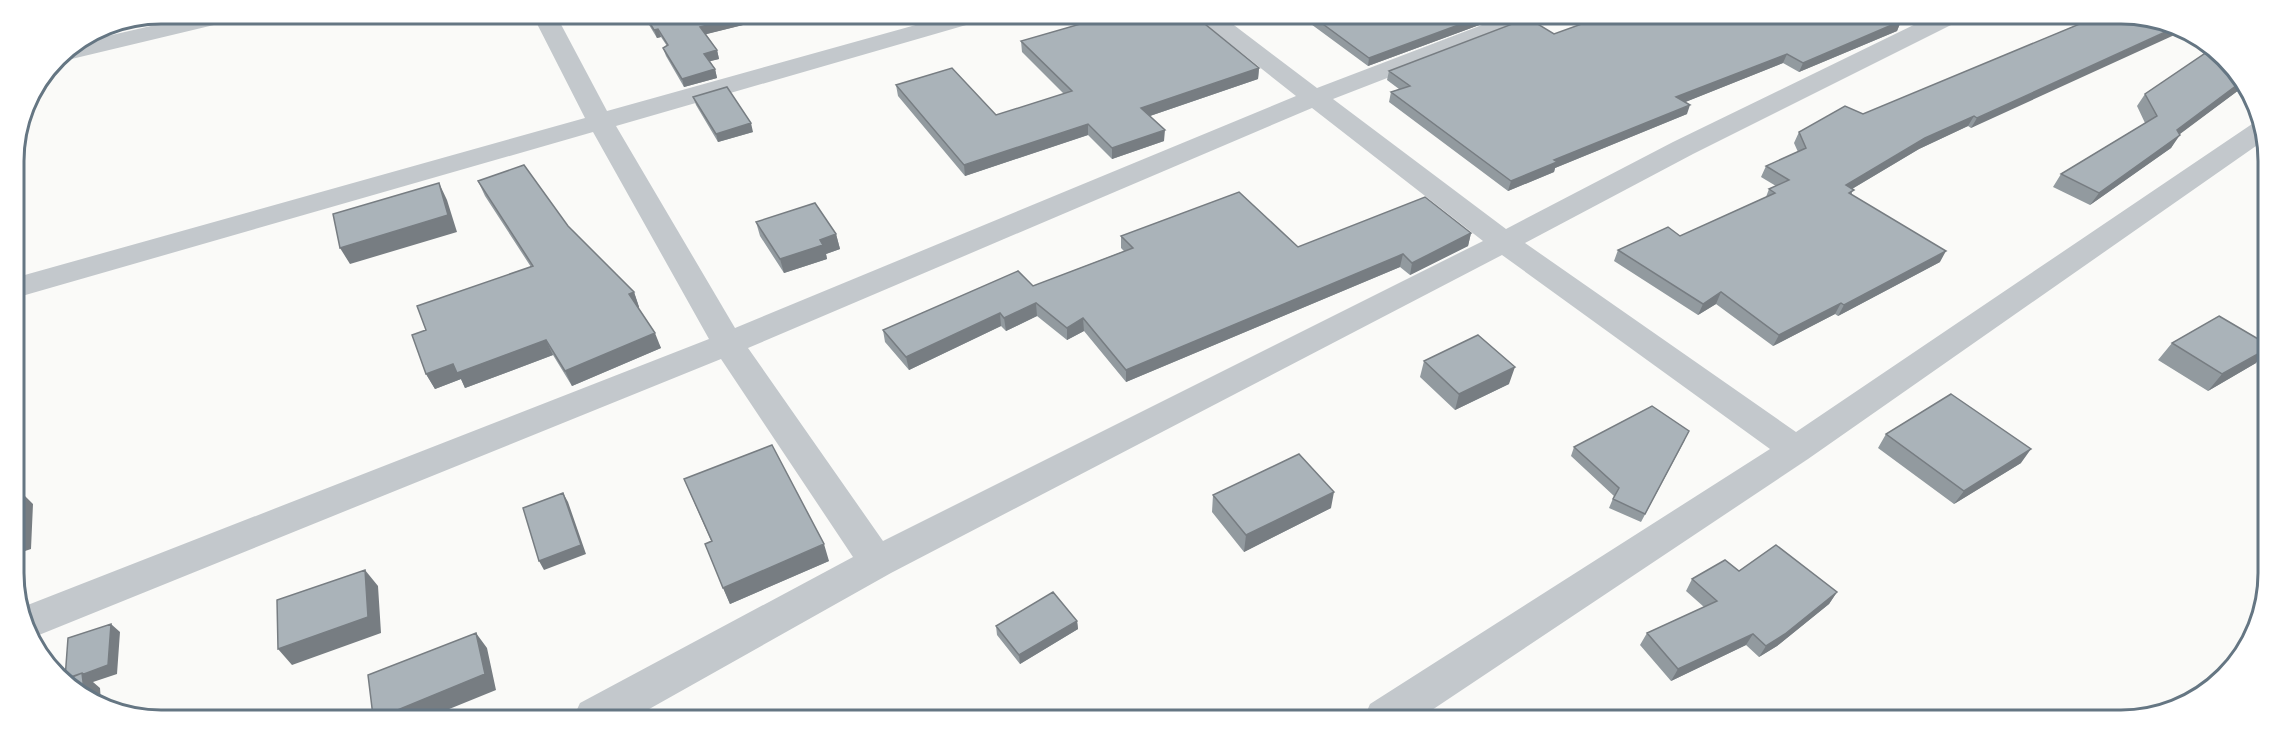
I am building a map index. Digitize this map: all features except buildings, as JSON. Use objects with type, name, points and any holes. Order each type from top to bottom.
[{"type":"street","points":[[80,51],[190,24]]},
{"type":"street","points":[[549,24],[600,122],[728,344],[877,562]]},
{"type":"street","points":[[24,285],[944,24]]},
{"type":"street","points":[[1218,24],[1504,242],[1796,450]]},
{"type":"street","points":[[33,621],[728,344],[1316,97],[1506,24]]},
{"type":"street","points":[[608,710],[877,562],[1504,242],[1683,148],[1935,24]]},
{"type":"street","points":[[1397,710],[1796,450],[2255,134]]}]
